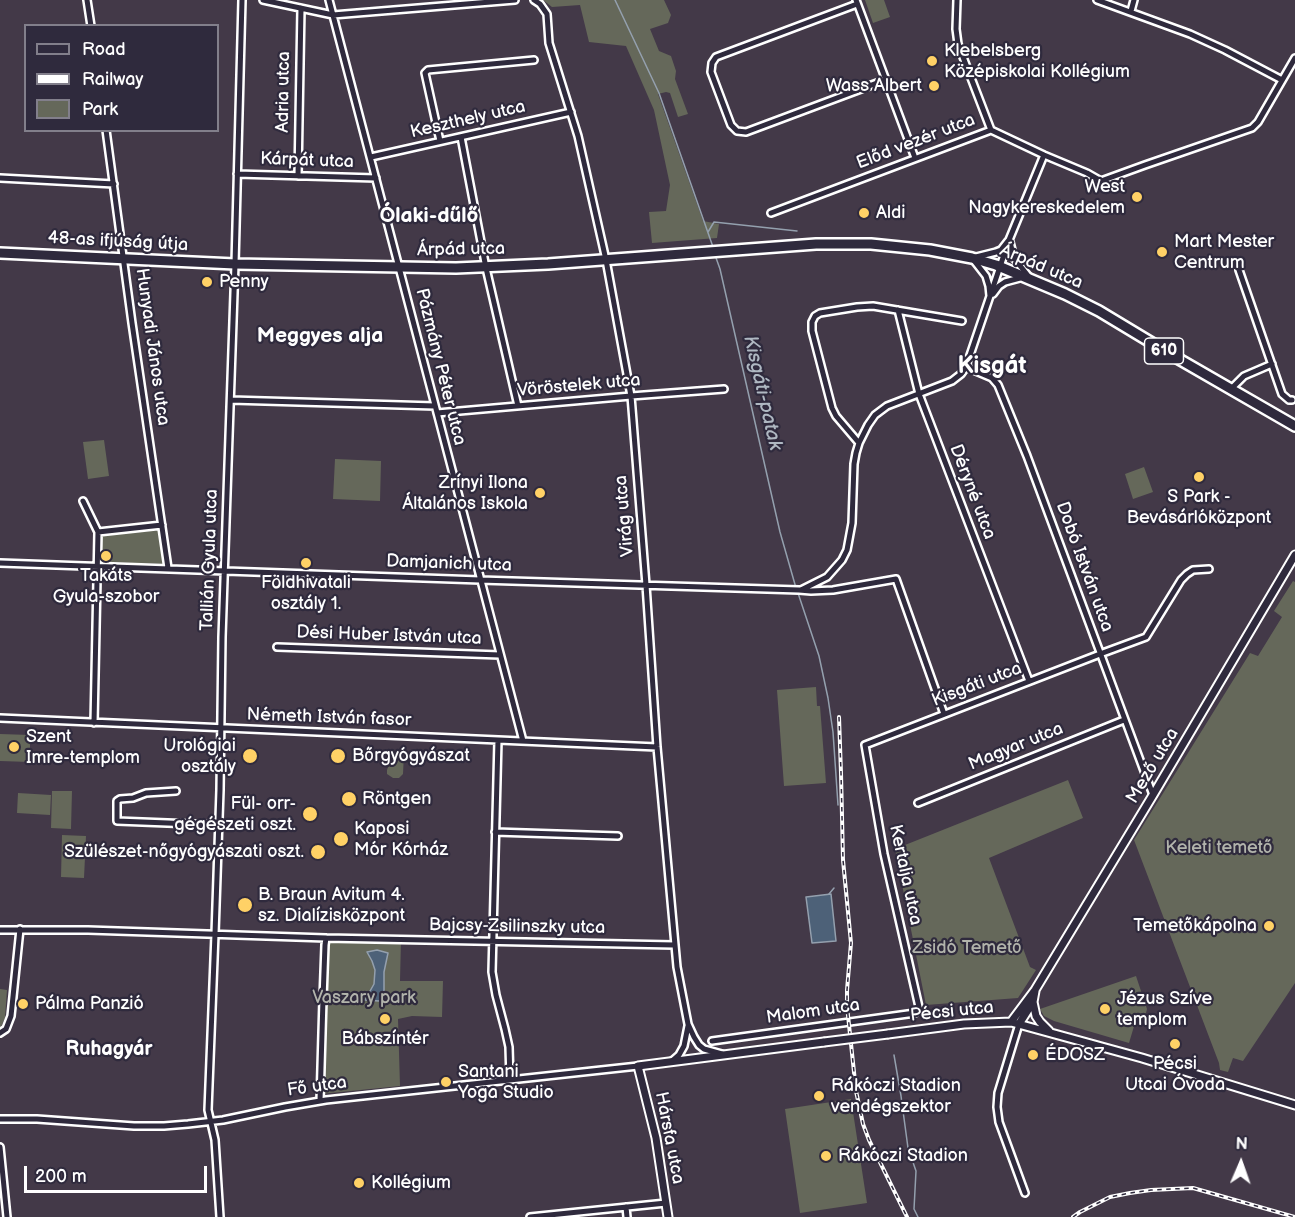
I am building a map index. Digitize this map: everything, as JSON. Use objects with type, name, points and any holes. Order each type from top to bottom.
[{"type":"main road","name":"Árpád utca","points":[[235,264],[486,268],[816,244],[871,244],[930,250],[972,258],[1000,267],[1065,294],[1099,311],[1295,426]]},
{"type":"main road","name":"48-as ifjúság útja","points":[[0,253],[235,264]]},
{"type":"street","points":[[87,0],[91,24]]},
{"type":"street","name":"Tallián Gyula utca","points":[[209,1121],[242,0]]},
{"type":"street","points":[[263,0],[333,15],[515,0]]},
{"type":"street","name":"Pázmány Péter utca","points":[[329,0],[523,741]]},
{"type":"street","name":"Virág utca","points":[[534,0],[547,14],[549,43],[571,112],[596,212],[631,396],[674,945],[688,1024],[684,1046],[679,1055],[670,1062]]},
{"type":"street","points":[[957,0],[958,44],[991,130]]},
{"type":"street","points":[[1097,0],[1208,42],[1282,80]]},
{"type":"street","points":[[1131,11],[1134,0]]},
{"type":"street","points":[[885,80],[746,132],[737,131],[731,125],[711,72],[712,63],[716,57],[857,2],[915,158]]},
{"type":"street","name":"Adria utca","points":[[298,176],[301,8]]},
{"type":"street","name":"Előd vezér utca","points":[[771,213],[991,130],[1087,173],[1101,182],[1252,128],[1258,122],[1295,58]]},
{"type":"street","points":[[440,141],[425,74],[428,70],[534,60]]},
{"type":"street","name":"Keszthely utca","points":[[371,157],[571,112]]},
{"type":"street","name":"Hunyadi János utca","points":[[106,132],[168,568]]},
{"type":"street","points":[[461,137],[486,268],[518,406]]},
{"type":"street","points":[[798,590],[827,577],[842,560],[847,550],[852,523],[854,464],[859,443],[875,415],[887,406],[952,381],[966,367],[1009,240],[1044,155]]},
{"type":"street","name":"Kárpát utca","points":[[237,174],[376,178]]},
{"type":"street","points":[[0,178],[114,184]]},
{"type":"street","points":[[990,297],[986,276],[972,258],[1001,250],[1009,240]]},
{"type":"street","points":[[1009,240],[1014,258],[1030,279]]},
{"type":"street","points":[[1239,270],[1282,394],[1292,400]]},
{"type":"street","points":[[990,297],[1005,282],[1017,278],[1030,279]]},
{"type":"street","points":[[859,443],[832,408],[812,331],[815,316],[820,313],[873,306],[962,321]]},
{"type":"street","name":"Déryné utca","points":[[897,310],[919,394],[1029,681]]},
{"type":"street","points":[[1231,389],[1244,376],[1272,364]]},
{"type":"street","name":"Dobó István utca","points":[[966,367],[992,378],[998,385],[1027,456],[1153,795]]},
{"type":"street","name":"Vöröstelek utca","points":[[437,413],[724,389]]},
{"type":"street","points":[[231,400],[435,406]]},
{"type":"street","points":[[83,501],[98,532],[94,723]]},
{"type":"street","points":[[98,532],[162,525]]},
{"type":"street","name":"Mező utca","points":[[1011,1022],[1035,990],[1295,555]]},
{"type":"street","name":"Damjanich utca","points":[[0,563],[811,591],[833,590],[896,579],[944,714]]},
{"type":"street","name":"Kisgáti utca","points":[[865,745],[1146,637],[1181,580],[1194,570],[1209,569]]},
{"type":"street","points":[[827,577],[833,590]]},
{"type":"street","name":"Dési Huber István utca","points":[[277,647],[500,655]]},
{"type":"street","name":"Németh István fasor","points":[[0,718],[657,747]]},
{"type":"street","name":"Magyar utca","points":[[918,803],[1125,720]]},
{"type":"street","points":[[498,740],[492,972],[509,1047],[510,1080]]},
{"type":"street","name":"Kertalja utca","points":[[865,745],[884,854],[919,1007],[917,1011]]},
{"type":"street","points":[[176,791],[146,793],[133,798],[120,799],[117,801],[117,821],[218,825]]},
{"type":"street","points":[[495,832],[618,836]]},
{"type":"street","points":[[0,1033],[6,1029],[11,1016],[20,929]]},
{"type":"street","name":"Bajcsy-Zsilinszky utca","points":[[0,930],[674,945]]},
{"type":"street","points":[[320,1101],[326,938]]},
{"type":"street","points":[[1035,990],[1033,1002],[1036,1016],[1051,1033]]},
{"type":"street","points":[[1025,1193],[999,1122],[996,1107],[998,1093],[1019,1024],[1033,1002]]},
{"type":"street","name":"Malom utca","points":[[712,1041],[917,1011]]},
{"type":"street","name":"Pécsi utca","points":[[638,1066],[964,1024],[1011,1022],[1142,1058],[1295,1105]]},
{"type":"street","name":"Virág utca","points":[[688,1024],[699,1045],[704,1049],[727,1055]]},
{"type":"street","name":"Fő utca","points":[[0,1119],[164,1126],[223,1120],[320,1101],[638,1066]]},
{"type":"street","name":"Hársfa utca","points":[[638,1066],[656,1138],[668,1217]]},
{"type":"street","points":[[214,1134],[218,1124],[223,1120]]},
{"type":"street","points":[[209,1121],[214,1134],[220,1217]]},
{"type":"street","points":[[0,1147],[7,1217]]},
{"type":"street","points":[[530,1217],[666,1203]]},
{"type":"street","points":[[626,1208],[627,1217]]},
{"type":"green space","points":[[543,0],[664,0],[671,15],[668,23],[650,29],[659,51],[671,56],[676,71],[675,79],[688,114],[678,117],[670,93],[658,94],[703,221],[719,224],[717,238],[652,243],[649,212],[666,211],[670,185],[654,110],[626,46],[589,42],[580,5],[552,7]]},
{"type":"green space","points":[[865,0],[884,0],[890,17],[873,23]]},
{"type":"green space","points":[[104,440],[109,476],[88,479],[83,442]]},
{"type":"green space","points":[[335,459],[381,461],[380,501],[333,499]]},
{"type":"green space","points":[[1144,467],[1153,492],[1133,499],[1125,474]]},
{"type":"green space","points":[[159,530],[163,564],[101,562],[101,536]]},
{"type":"green space","name":"Keleti temető","points":[[1293,581],[1295,582],[1295,983],[1243,1061],[1233,1058],[1228,1072],[1220,1070],[1134,840],[1250,653],[1258,656],[1282,617],[1274,611]]},
{"type":"green space","points":[[816,687],[817,706],[820,706],[826,783],[784,786],[777,690]]},
{"type":"green space","points":[[0,734],[30,735],[30,762],[0,761]]},
{"type":"green space","points":[[391,753],[404,753],[403,774],[399,778],[393,778],[387,774]]},
{"type":"green space","name":"Zsidó Temető","points":[[1068,780],[1083,818],[989,858],[1030,967],[1036,970],[1018,998],[926,1005],[895,849]]},
{"type":"green space","points":[[52,791],[72,791],[71,829],[51,828]]},
{"type":"green space","points":[[18,793],[51,795],[50,815],[17,813]]},
{"type":"green space","points":[[62,835],[86,836],[84,878],[61,877]]},
{"type":"green space","name":"Vaszary park","points":[[326,938],[401,939],[400,981],[443,981],[442,1017],[412,1016],[398,1019],[400,1086],[321,1094]]},
{"type":"green space","points":[[1136,976],[1147,1009],[1143,1025],[1135,1023],[1129,1043],[1054,1021],[1044,1016],[1040,1009]]},
{"type":"green space","points":[[0,989],[7,990],[5,1018],[0,1029]]},
{"type":"green space","name":"Rákóczi Stadion","points":[[851,1099],[867,1203],[800,1213],[785,1109]]},
{"type":"water","points":[[831,894],[836,941],[812,943],[806,897]]},
{"type":"water","points":[[377,950],[388,953],[384,972],[384,995],[379,1001],[365,1000],[374,984],[375,970],[367,952]]},
{"type":"waterway","name":"Kisgáti-patak","points":[[615,0],[659,93],[713,247]]},
{"type":"waterway","points":[[708,232],[714,222],[797,231]]},
{"type":"waterway","name":"Kisgáti-patak","points":[[715,255],[780,532],[796,588]]},
{"type":"waterway","name":"Kisgáti-patak","points":[[798,593],[819,656],[828,698],[833,732],[838,805]]},
{"type":"waterway","name":"Kisgáti-patak","points":[[829,894],[834,888]]},
{"type":"waterway","name":"Kisgáti-patak","points":[[894,1055],[908,1148],[916,1171],[914,1209],[918,1217]]},
{"type":"railway","points":[[839,717],[843,860],[851,943],[847,1006],[856,1091],[869,1140],[907,1217]]},
{"type":"railway","points":[[1073,1217],[1110,1197],[1151,1190],[1193,1188],[1295,1217]]},
{"type":"place","name":"Klebelsberg Középiskolai Kollégium","points":[[932,61]]},
{"type":"place","name":"Wass Albert","points":[[934,86]]},
{"type":"place","name":"West Nagykereskedelem","points":[[1137,197]]},
{"type":"place","name":"Aldi","points":[[864,213]]},
{"type":"place","name":"Mart Mester Centrum","points":[[1162,252]]},
{"type":"place","name":"Penny","points":[[207,282]]},
{"type":"place","name":"S Park - Bevásárlóközpont","points":[[1199,477]]},
{"type":"place","name":"Zrínyi Ilona Általános Iskola","points":[[540,493]]},
{"type":"place","name":"Takáts Gyula-szobor","points":[[106,556]]},
{"type":"place","name":"Földhivatali osztály 1.","points":[[306,563]]},
{"type":"place","name":"Szent Imre-templom","points":[[14,747]]},
{"type":"place","name":"Urológiai osztály","points":[[250,756]]},
{"type":"place","name":"Bőrgyógyászat","points":[[338,756]]},
{"type":"place","name":"Röntgen","points":[[349,799]]},
{"type":"place","name":"Fül- orr- gégészeti oszt.","points":[[310,814]]},
{"type":"place","name":"Kaposi Mór Kórház","points":[[341,839]]},
{"type":"place","name":"Szülészet-nőgyógyászati oszt.","points":[[318,852]]},
{"type":"place","name":"B. Braun Avitum 4. sz. Dialízisközpont","points":[[245,905]]},
{"type":"place","name":"Temetőkápolna","points":[[1269,926]]},
{"type":"place","name":"Pálma Panzió","points":[[23,1004]]},
{"type":"place","name":"Jézus Szíve templom","points":[[1105,1009]]},
{"type":"place","name":"Bábszíntér","points":[[385,1019]]},
{"type":"place","name":"Pécsi Utcai Óvoda","points":[[1175,1044]]},
{"type":"place","name":"ÉDOSZ","points":[[1033,1055]]},
{"type":"place","name":"Santani Yoga Studio","points":[[446,1082]]},
{"type":"place","name":"Rákóczi Stadion vendégszektor","points":[[819,1096]]},
{"type":"place","name":"Rákóczi Stadion","points":[[826,1156]]},
{"type":"place","name":"Kollégium","points":[[359,1183]]},
{"type":"district","name":"Ólaki-dűlő","points":[[429,217]]},
{"type":"district","name":"Meggyes alja","points":[[320,337]]},
{"type":"district","name":"Kisgát","points":[[992,367]]},
{"type":"district","name":"Ruhagyár","points":[[109,1050]]}]
